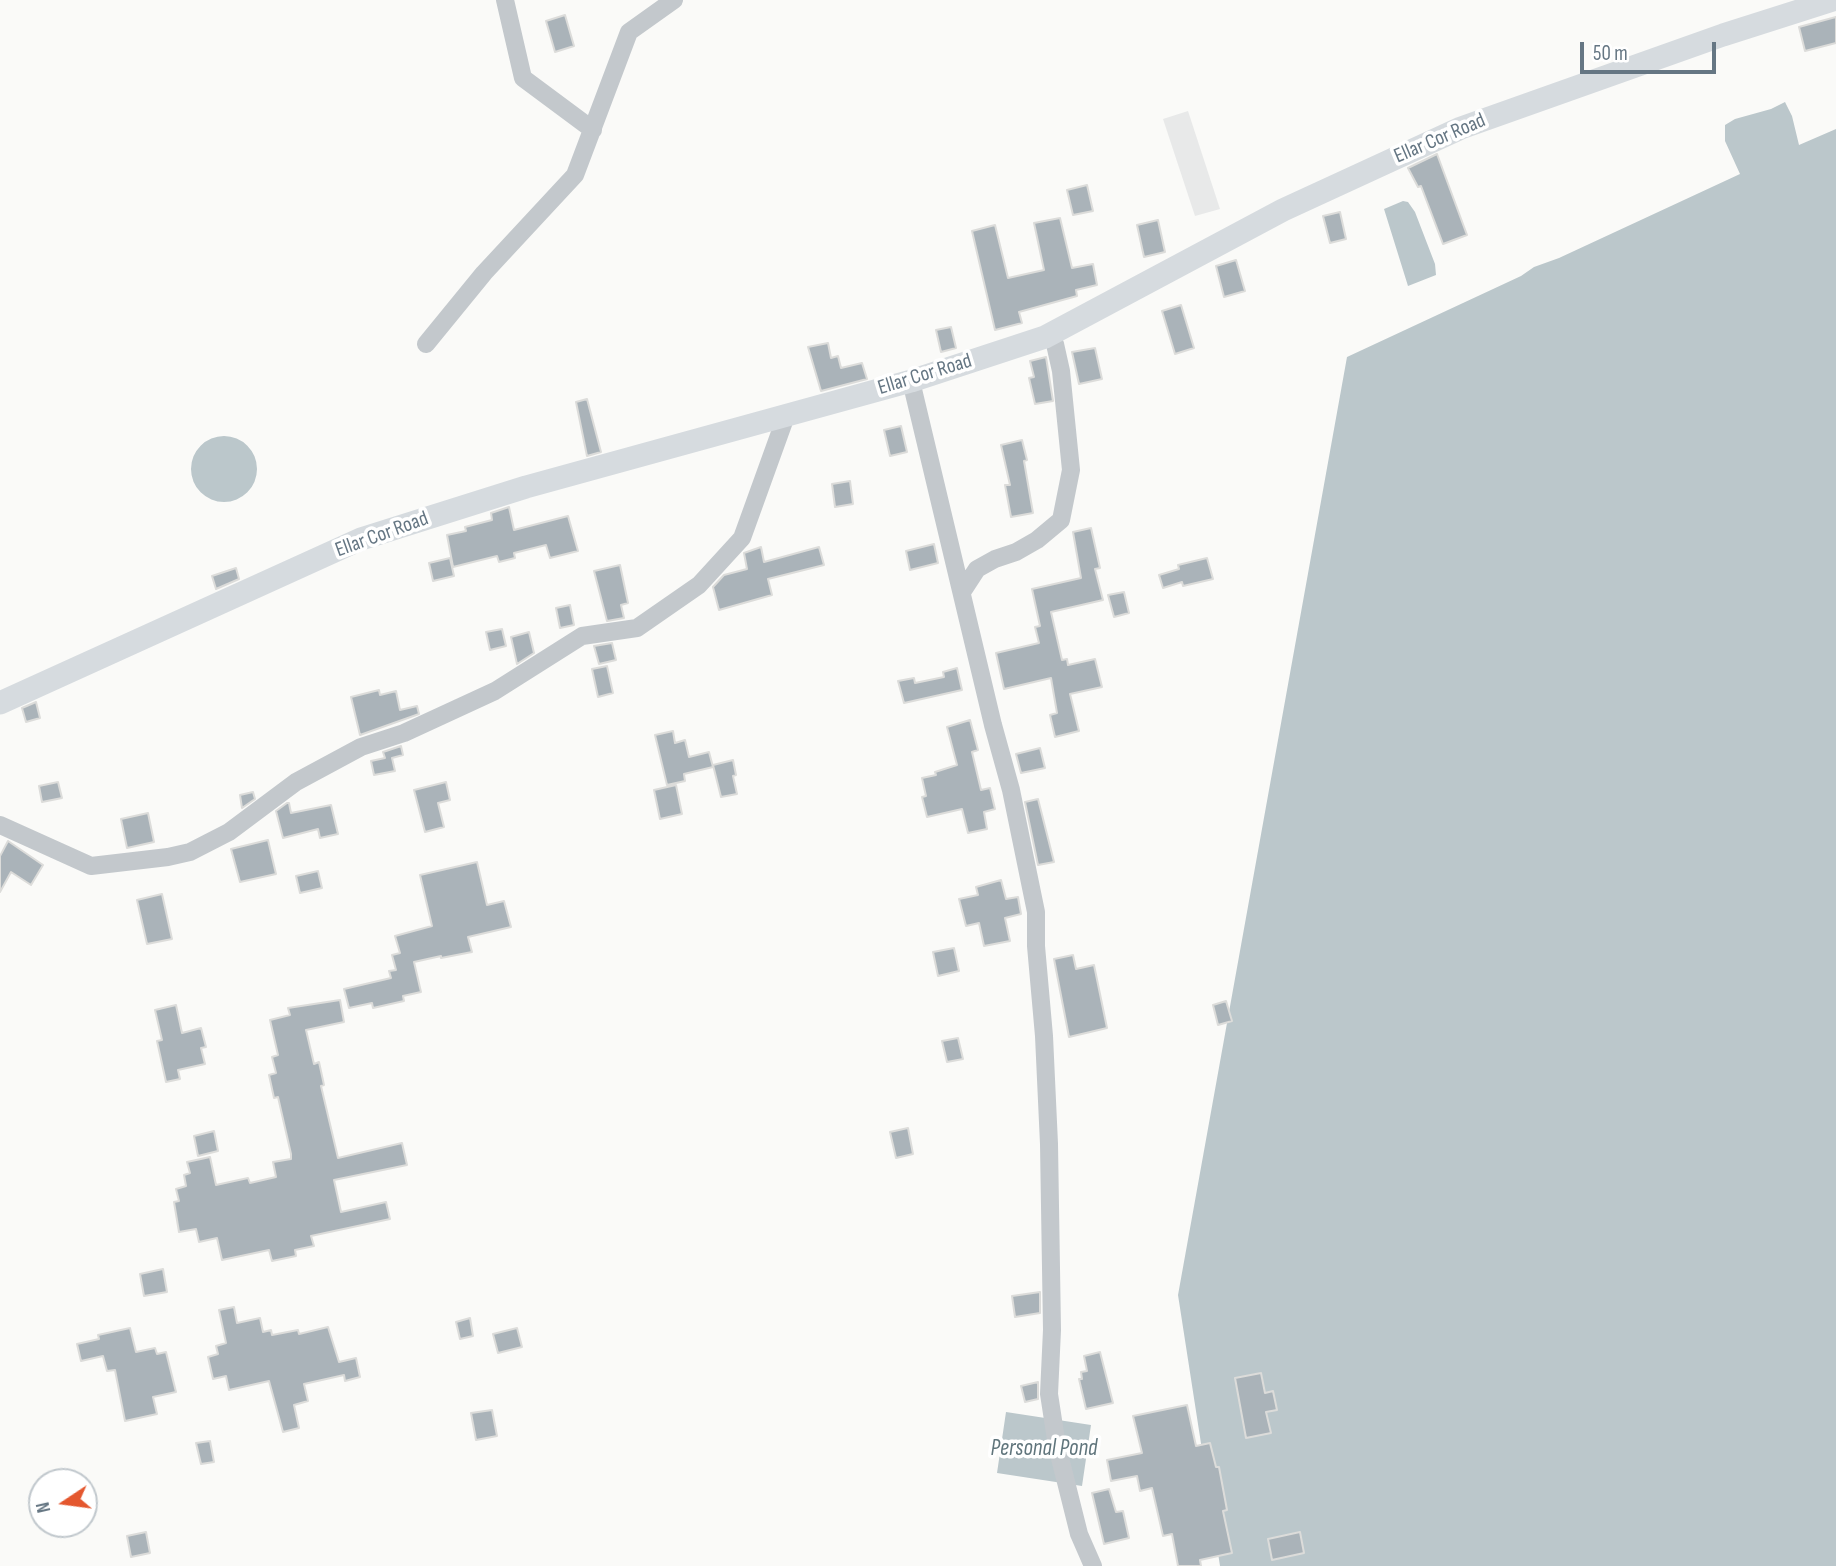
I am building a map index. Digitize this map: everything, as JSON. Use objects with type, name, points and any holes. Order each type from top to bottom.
[{"type":"main road","name":"Ellar Cor Road","points":[[0,703],[361,539],[526,487],[911,381],[1045,337],[1283,210],[1461,128],[1723,35],[1833,0]]},
{"type":"street","points":[[505,0],[523,78],[593,130]]},
{"type":"street","points":[[426,344],[484,273],[575,175],[629,32],[674,0]]},
{"type":"street","points":[[962,592],[977,569],[1037,540],[1060,520],[1071,470],[1061,372],[1055,344]]},
{"type":"street","points":[[911,381],[1011,790],[1037,912],[1036,946],[1049,1144],[1052,1330],[1049,1394],[1057,1446],[1079,1534],[1093,1566]]},
{"type":"street","points":[[0,824],[91,866],[190,852],[229,832],[296,782],[361,747],[404,733],[495,691],[582,636],[637,628],[699,585],[743,538],[786,416]]},
{"type":"shaded area","points":[[1188,111],[1220,209],[1195,216],[1163,119]]},
{"type":"water","points":[[1785,102],[1792,116],[1799,145],[1836,129],[1836,1566],[1220,1566],[1178,1295],[1347,357],[1521,276],[1534,267],[1740,174],[1725,141],[1725,125]]},
{"type":"water","points":[[1403,201],[1408,202],[1415,212],[1435,264],[1436,275],[1408,286],[1384,209]]},
{"type":"water","points":[[224,436],[237,439],[247,446],[254,456],[257,469],[254,482],[247,492],[237,499],[224,502],[211,499],[201,492],[194,482],[191,469],[194,456],[201,446],[211,439]]},
{"type":"water","name":"Personal Pond","points":[[1006,1412],[1091,1425],[1082,1486],[997,1473]]},
{"type":"building","points":[[565,15],[574,46],[555,52],[546,21]]},
{"type":"building","points":[[1836,17],[1836,43],[1805,51],[1799,27]]},
{"type":"building","points":[[1437,154],[1467,235],[1443,244],[1421,186],[1418,187],[1408,168]]},
{"type":"building","points":[[1087,185],[1093,211],[1073,215],[1067,190]]},
{"type":"building","points":[[1340,212],[1346,239],[1330,243],[1323,216]]},
{"type":"building","points":[[1060,218],[1072,268],[1093,264],[1097,285],[1076,290],[1077,296],[1019,312],[1022,323],[995,330],[972,231],[995,225],[1008,278],[1044,270],[1034,223]]},
{"type":"building","points":[[1158,220],[1165,252],[1144,257],[1137,225]]},
{"type":"building","points":[[1236,260],[1245,291],[1224,297],[1216,266]]},
{"type":"building","points":[[1181,305],[1194,348],[1175,354],[1162,311]]},
{"type":"building","points":[[951,327],[956,348],[941,352],[936,330]]},
{"type":"building","points":[[828,343],[831,358],[838,356],[841,368],[862,363],[867,379],[821,391],[808,347]]},
{"type":"building","points":[[1095,348],[1102,379],[1079,384],[1072,352]]},
{"type":"building","points":[[1046,357],[1053,401],[1035,404],[1029,378],[1034,377],[1030,361]]},
{"type":"building","points":[[587,399],[601,452],[587,456],[576,402]]},
{"type":"building","points":[[901,426],[907,452],[890,456],[884,430]]},
{"type":"building","points":[[1022,440],[1033,513],[1011,517],[1005,485],[1010,485],[1001,445]]},
{"type":"building","points":[[850,481],[853,504],[835,507],[832,484]]},
{"type":"building","points":[[509,507],[514,530],[568,516],[578,551],[550,558],[546,545],[514,553],[515,558],[499,562],[497,556],[453,567],[447,535],[466,531],[465,527],[492,520],[491,513]]},
{"type":"building","points":[[1091,528],[1100,568],[1095,569],[1103,600],[1051,612],[1062,660],[1067,659],[1068,665],[1095,659],[1102,687],[1070,694],[1079,731],[1055,737],[1050,715],[1057,713],[1051,678],[1004,689],[996,653],[1039,643],[1035,627],[1040,626],[1032,589],[1081,578],[1073,532]]},
{"type":"building","points":[[934,544],[938,563],[910,570],[906,551]]},
{"type":"building","points":[[761,547],[764,562],[819,547],[824,565],[768,579],[772,595],[719,610],[713,587],[724,575],[747,569],[744,553]]},
{"type":"building","points":[[450,558],[454,576],[433,581],[429,563]]},
{"type":"building","points":[[1207,558],[1213,579],[1183,586],[1182,582],[1163,588],[1159,575],[1179,569],[1178,565]]},
{"type":"building","points":[[620,565],[628,603],[621,605],[624,618],[607,621],[594,571]]},
{"type":"building","points":[[236,568],[239,579],[216,589],[212,576]]},
{"type":"building","points":[[1124,592],[1129,613],[1114,617],[1108,595]]},
{"type":"building","points":[[570,605],[574,625],[560,628],[556,608]]},
{"type":"building","points":[[502,629],[506,646],[490,650],[486,632]]},
{"type":"building","points":[[529,632],[534,653],[517,664],[511,637]]},
{"type":"building","points":[[612,643],[616,660],[599,664],[594,646]]},
{"type":"building","points":[[607,666],[613,693],[598,697],[592,669]]},
{"type":"building","points":[[957,668],[962,690],[904,703],[898,681],[914,678],[915,683],[944,677],[943,672]]},
{"type":"building","points":[[379,690],[380,695],[396,691],[400,710],[417,706],[419,714],[360,735],[351,697]]},
{"type":"building","points":[[36,702],[40,718],[26,722],[22,708]]},
{"type":"building","points":[[970,720],[978,750],[972,752],[981,790],[990,788],[995,809],[984,812],[987,829],[968,833],[962,809],[927,817],[922,797],[926,796],[922,778],[957,765],[947,727]]},
{"type":"building","points":[[673,731],[675,743],[685,740],[689,757],[709,752],[713,767],[684,774],[685,781],[667,785],[655,735]]},
{"type":"building","points":[[401,746],[403,755],[392,758],[395,771],[374,775],[371,761],[385,758],[383,752]]},
{"type":"building","points":[[1040,748],[1045,768],[1021,773],[1016,754]]},
{"type":"building","points":[[733,760],[737,794],[721,797],[713,765]]},
{"type":"building","points":[[58,782],[62,798],[42,802],[39,786]]},
{"type":"building","points":[[446,782],[450,800],[438,803],[444,827],[425,832],[414,790]]},
{"type":"building","points":[[676,785],[682,814],[660,819],[654,790]]},
{"type":"building","points":[[253,792],[255,799],[242,808],[240,795]]},
{"type":"building","points":[[1038,799],[1054,862],[1038,865],[1025,802]]},
{"type":"building","points":[[287,803],[291,813],[331,805],[338,834],[320,838],[318,829],[283,838],[276,811]]},
{"type":"building","points":[[148,813],[154,842],[127,848],[121,819]]},
{"type":"building","points":[[268,840],[276,874],[240,882],[231,849]]},
{"type":"building","points":[[8,841],[43,865],[31,885],[11,872],[0,892],[0,856]]},
{"type":"building","points":[[477,862],[487,905],[504,901],[511,927],[468,937],[472,952],[414,962],[421,992],[403,996],[404,1001],[373,1008],[372,1003],[349,1008],[344,989],[391,978],[389,971],[396,970],[392,955],[400,953],[395,936],[432,926],[420,875]]},
{"type":"building","points":[[318,871],[322,888],[300,893],[296,876]]},
{"type":"building","points":[[1001,880],[1006,899],[1018,897],[1021,914],[1005,918],[1010,941],[984,946],[979,923],[966,926],[959,899],[978,895],[976,887]]},
{"type":"building","points":[[162,894],[172,939],[147,944],[137,900]]},
{"type":"building","points":[[954,948],[959,971],[938,976],[933,952]]},
{"type":"building","points":[[1073,955],[1076,969],[1094,965],[1107,1028],[1069,1037],[1054,959]]},
{"type":"building","points":[[340,1000],[344,1022],[306,1030],[314,1064],[319,1062],[324,1085],[321,1086],[338,1158],[402,1143],[407,1165],[334,1180],[341,1212],[386,1202],[390,1219],[311,1236],[314,1246],[295,1250],[296,1256],[272,1261],[269,1250],[222,1260],[217,1238],[199,1242],[196,1229],[179,1232],[174,1202],[179,1201],[176,1189],[186,1186],[184,1175],[190,1173],[187,1162],[210,1157],[216,1185],[248,1178],[250,1183],[276,1177],[273,1162],[291,1159],[291,1154],[278,1097],[274,1098],[269,1075],[276,1073],[272,1057],[278,1055],[270,1020],[290,1015],[288,1008]]},
{"type":"building","points":[[1226,1001],[1232,1021],[1218,1025],[1213,1005]]},
{"type":"building","points":[[176,1005],[182,1033],[201,1028],[206,1047],[201,1048],[205,1064],[178,1070],[180,1079],[166,1082],[157,1041],[162,1040],[155,1010]]},
{"type":"building","points":[[958,1038],[963,1059],[947,1062],[942,1041]]},
{"type":"building","points":[[908,1128],[913,1154],[896,1158],[890,1132]]},
{"type":"building","points":[[214,1131],[218,1151],[198,1156],[194,1136]]},
{"type":"building","points":[[163,1269],[167,1292],[144,1296],[140,1274]]},
{"type":"building","points":[[1040,1292],[1040,1313],[1015,1317],[1012,1296]]},
{"type":"building","points":[[234,1307],[237,1323],[260,1318],[263,1332],[271,1330],[272,1335],[298,1330],[299,1334],[328,1327],[339,1362],[356,1358],[360,1377],[345,1381],[344,1375],[304,1384],[308,1401],[294,1405],[299,1428],[283,1432],[269,1381],[229,1390],[226,1376],[213,1379],[208,1357],[218,1354],[216,1346],[226,1343],[219,1310]]},
{"type":"building","points":[[470,1318],[473,1336],[460,1339],[456,1322]]},
{"type":"building","points":[[130,1328],[136,1352],[155,1348],[157,1354],[166,1352],[176,1392],[153,1397],[157,1414],[125,1421],[115,1370],[107,1371],[103,1356],[81,1361],[77,1344],[99,1339],[98,1335]]},
{"type":"building","points":[[517,1328],[522,1347],[498,1353],[493,1334]]},
{"type":"building","points":[[1100,1352],[1113,1403],[1086,1409],[1079,1379],[1082,1379],[1081,1372],[1087,1371],[1084,1356]]},
{"type":"building","points":[[1261,1373],[1265,1393],[1273,1391],[1277,1410],[1266,1412],[1271,1433],[1246,1438],[1235,1378]]},
{"type":"building","points":[[1038,1382],[1038,1399],[1025,1402],[1021,1386]]},
{"type":"building","points":[[1187,1405],[1196,1446],[1210,1443],[1216,1467],[1219,1467],[1227,1510],[1223,1511],[1232,1553],[1200,1560],[1201,1566],[1178,1566],[1172,1534],[1163,1536],[1152,1488],[1140,1491],[1137,1476],[1111,1481],[1107,1460],[1142,1453],[1133,1416]]},
{"type":"building","points":[[492,1410],[497,1436],[476,1440],[471,1413]]},
{"type":"building","points":[[210,1441],[214,1462],[201,1464],[196,1443]]},
{"type":"building","points":[[1109,1489],[1116,1512],[1123,1511],[1129,1538],[1104,1544],[1092,1493]]},
{"type":"building","points":[[146,1532],[150,1553],[131,1557],[127,1536]]},
{"type":"building","points":[[1300,1532],[1304,1553],[1272,1560],[1268,1539]]}]
